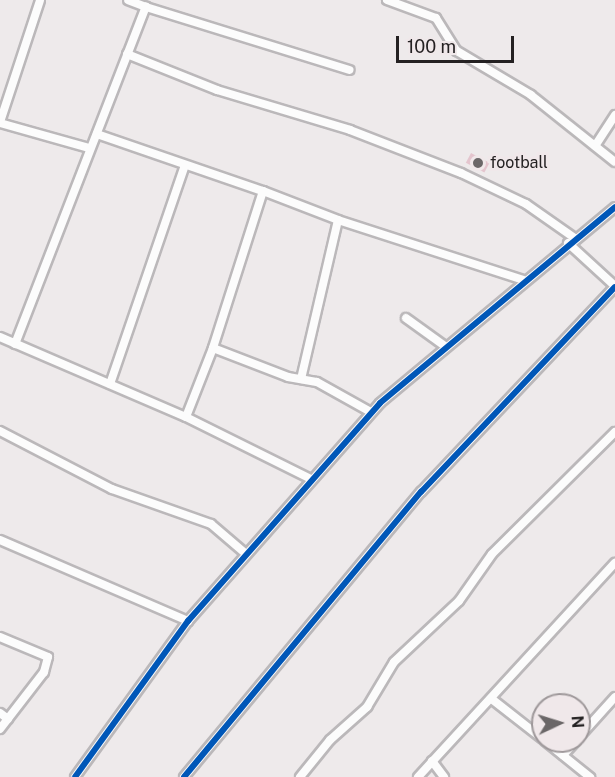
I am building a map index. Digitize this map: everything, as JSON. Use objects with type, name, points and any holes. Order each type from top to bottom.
[{"type":"street","points":[[40,0],[1,119],[89,148]]},
{"type":"street","points":[[128,0],[146,8],[349,70]]},
{"type":"street","points":[[387,0],[436,18],[457,51],[524,90],[615,162]]},
{"type":"street","points":[[15,344],[89,148],[97,134],[146,8]]},
{"type":"street","points":[[127,54],[217,90],[350,130],[461,172],[526,204],[572,242],[615,286],[413,501],[184,777]]},
{"type":"street","points":[[595,146],[615,115]]},
{"type":"street","points":[[97,134],[263,191],[338,220],[524,280]]},
{"type":"street","points":[[110,384],[185,165]]},
{"type":"street","points":[[186,417],[213,348],[263,191]]},
{"type":"street","points":[[75,777],[188,621],[245,553],[371,412],[524,280],[615,207]]},
{"type":"street","points":[[301,379],[338,220]]},
{"type":"street","points":[[406,318],[446,347]]},
{"type":"street","points":[[0,337],[186,417],[311,479]]},
{"type":"street","points":[[213,348],[288,377],[325,385],[371,412]]},
{"type":"street","points":[[0,431],[112,489],[211,524],[245,553]]},
{"type":"street","points":[[300,777],[330,740],[367,707],[394,662],[459,601],[492,554],[615,432]]},
{"type":"street","points":[[0,540],[188,621]]},
{"type":"street","points":[[418,777],[493,700],[529,653],[615,563]]},
{"type":"street","points":[[0,637],[48,657],[44,672],[4,716],[0,729]]},
{"type":"street","points":[[591,724],[615,697]]},
{"type":"street","points":[[493,700],[531,730]]},
{"type":"street","points":[[560,753],[590,777]]},
{"type":"street","points":[[432,761],[444,777]]},
{"type":"shaded area","name":"football","points":[[471,153],[490,163],[484,173],[466,163]]},
{"type":"cycle path","points":[[75,777],[188,621],[380,403],[615,207]]},
{"type":"cycle path","points":[[184,777],[421,492],[615,287]]},
{"type":"place","name":"football","points":[[478,163]]}]
